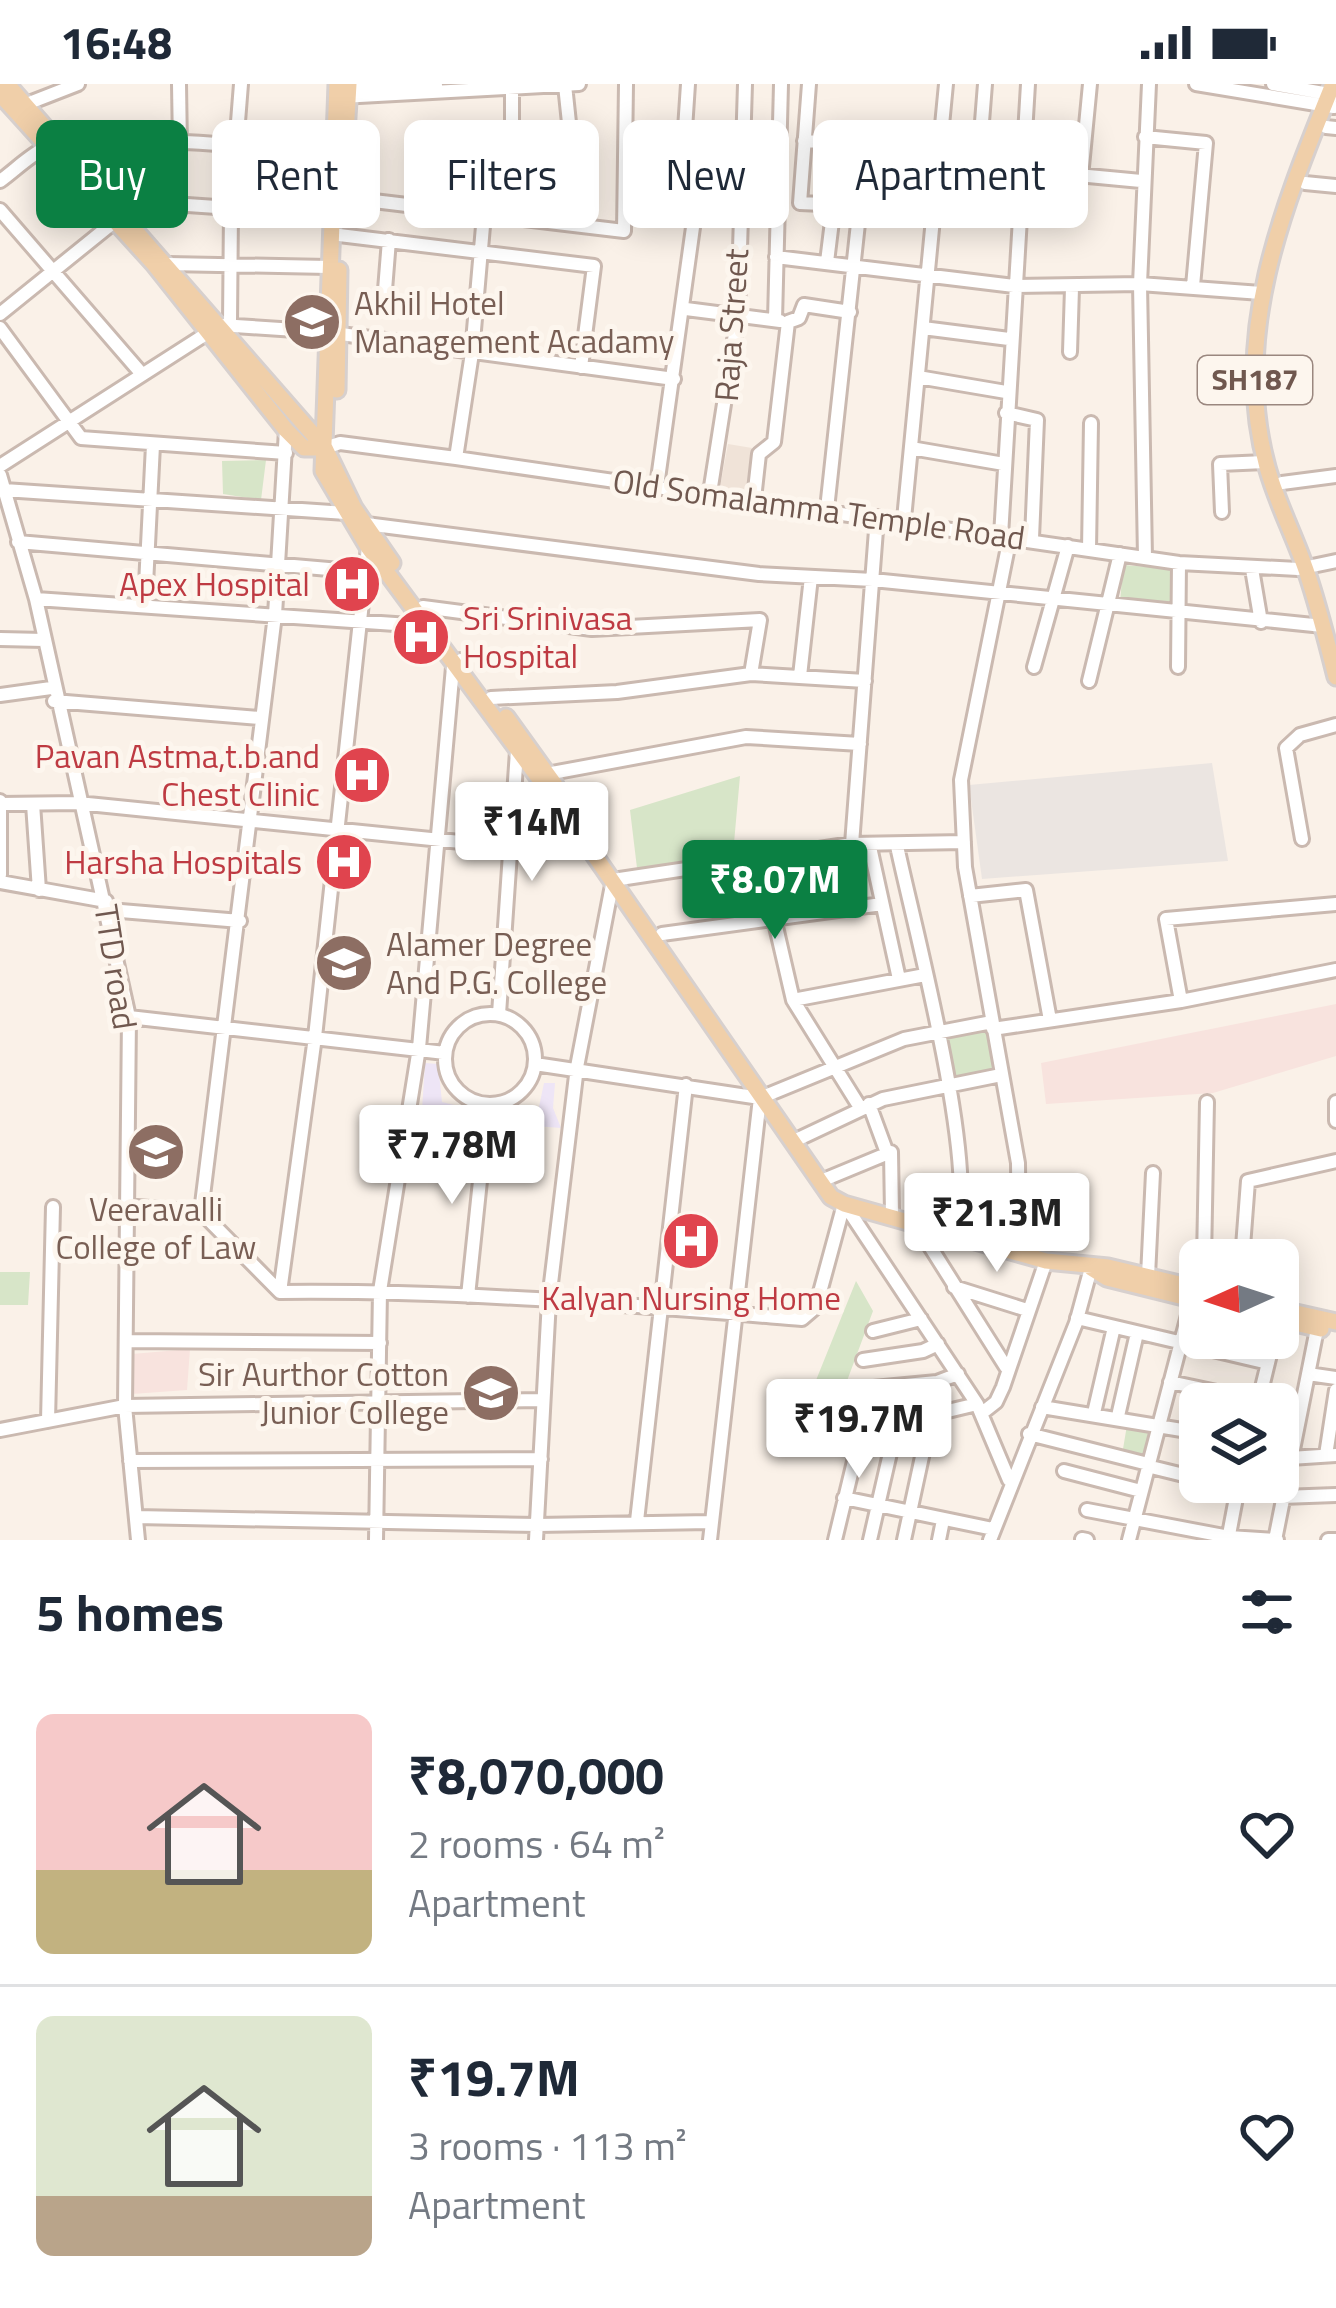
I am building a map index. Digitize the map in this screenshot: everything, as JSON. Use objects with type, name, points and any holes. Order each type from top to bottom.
[{"type":"main road","points":[[7,84],[36,124]]},
{"type":"main road","points":[[339,120],[343,90]]},
{"type":"main road","points":[[341,120],[343,90]]},
{"type":"main road","points":[[0,94],[36,131]]},
{"type":"main road","name":"SH187","points":[[1332,98],[1331,128],[1281,249],[1265,323],[1267,414],[1282,483],[1336,641]]},
{"type":"main road","name":"SH187","points":[[1332,98],[1272,246],[1261,293],[1255,372],[1265,462],[1309,565],[1336,677]]},
{"type":"main road","points":[[128,228],[220,326],[286,430],[304,448],[326,448]]},
{"type":"main road","points":[[130,228],[168,264],[326,448],[366,524],[457,663],[517,751],[541,775]]},
{"type":"main road","points":[[332,333],[329,267],[334,228]]},
{"type":"main road","points":[[335,228],[323,471],[368,548],[424,626],[491,698],[541,775],[662,934],[746,1063],[760,1098]]},
{"type":"main road","points":[[618,879],[760,1098],[831,1197],[1046,1261],[1148,1276],[1179,1289]]},
{"type":"main road","points":[[1091,1268],[1107,1278],[1179,1293]]},
{"type":"main road","points":[[1299,1314],[1336,1322]]},
{"type":"main road","points":[[1299,1325],[1336,1332]]},
{"type":"street","points":[[24,106],[78,84]]},
{"type":"street","points":[[179,84],[180,120]]},
{"type":"street","points":[[239,120],[241,84]]},
{"type":"street","points":[[415,89],[436,84]]},
{"type":"street","points":[[343,90],[512,91],[579,84]]},
{"type":"street","points":[[599,228],[624,231],[626,84]]},
{"type":"street","points":[[686,120],[688,84]]},
{"type":"street","name":"Raja Street","points":[[744,120],[745,84]]},
{"type":"street","points":[[754,500],[760,454],[774,442],[781,321],[776,257],[781,84]]},
{"type":"street","points":[[809,84],[800,202],[813,203]]},
{"type":"street","points":[[944,120],[946,84]]},
{"type":"street","points":[[982,120],[985,84]]},
{"type":"street","points":[[1027,120],[1028,84]]},
{"type":"street","points":[[1087,120],[1090,84]]},
{"type":"street","points":[[1145,557],[1141,181],[1150,84]]},
{"type":"street","points":[[1196,84],[1332,98]]},
{"type":"street","points":[[1274,84],[1332,98]]},
{"type":"street","points":[[565,85],[569,120]]},
{"type":"street","points":[[512,91],[512,120]]},
{"type":"street","points":[[1144,137],[1206,143],[1193,286]]},
{"type":"street","points":[[803,141],[813,142]]},
{"type":"street","points":[[0,181],[36,157]]},
{"type":"street","points":[[1088,177],[1141,181]]},
{"type":"street","points":[[1305,183],[1336,186]]},
{"type":"street","points":[[0,211],[141,373]]},
{"type":"street","points":[[0,314],[54,272],[99,228]]},
{"type":"street","points":[[220,326],[230,228]]},
{"type":"street","points":[[456,458],[472,353],[483,228]]},
{"type":"street","points":[[657,486],[686,309],[694,228]]},
{"type":"street","name":"Raja Street","points":[[710,493],[738,315],[740,228]]},
{"type":"street","points":[[827,262],[831,228]]},
{"type":"street","points":[[827,508],[858,228]]},
{"type":"street","points":[[904,519],[932,228]]},
{"type":"street","points":[[1019,1251],[1018,1163],[970,896],[961,780],[1005,537],[1006,392],[1020,228]]},
{"type":"street","points":[[335,234],[594,266],[581,367]]},
{"type":"street","points":[[385,290],[388,240]]},
{"type":"street","points":[[776,257],[1014,286],[1140,284],[1261,293]]},
{"type":"street","points":[[168,264],[329,267]]},
{"type":"street","points":[[1070,352],[1072,288]]},
{"type":"street","points":[[686,309],[781,321],[799,318],[804,305],[850,312]]},
{"type":"street","points":[[1,478],[70,420],[220,326],[332,333],[674,379]]},
{"type":"street","points":[[0,328],[81,438],[286,453]]},
{"type":"street","points":[[923,328],[1009,339]]},
{"type":"street","points":[[918,376],[1006,392]]},
{"type":"street","points":[[1006,413],[1037,420],[1031,538]]},
{"type":"street","points":[[1089,550],[1091,422]]},
{"type":"street","points":[[201,1212],[275,615],[286,430]]},
{"type":"street","name":"Old Somalamma Temple Road","points":[[326,448],[340,443],[456,458],[1178,562],[1252,569],[1336,560]]},
{"type":"street","points":[[145,605],[153,446]]},
{"type":"street","points":[[910,448],[1004,464]]},
{"type":"street","points":[[1222,512],[1220,464],[1265,462]]},
{"type":"street","points":[[1282,483],[1336,476]]},
{"type":"street","points":[[1,478],[150,501],[346,513]]},
{"type":"street","name":"TTD road","points":[[1,478],[36,599],[53,694],[108,905],[130,1017],[125,1406],[137,1540]]},
{"type":"street","points":[[852,844],[878,517]]},
{"type":"street","points":[[366,524],[811,577],[1323,626]]},
{"type":"street","points":[[18,542],[363,572]]},
{"type":"street","points":[[1034,667],[1068,546]]},
{"type":"street","points":[[280,1292],[315,1037],[368,548]]},
{"type":"street","points":[[1089,680],[1120,554]]},
{"type":"street","points":[[1178,562],[1178,667]]},
{"type":"street","points":[[1252,569],[1261,622]]},
{"type":"street","points":[[800,676],[811,577]]},
{"type":"street","points":[[36,599],[424,626]]},
{"type":"street","points":[[423,607],[592,629],[760,620],[751,674]]},
{"type":"street","points":[[0,639],[44,640]]},
{"type":"street","points":[[376,1540],[380,1291],[419,1048],[457,663]]},
{"type":"street","points":[[491,698],[617,692],[751,674],[865,681]]},
{"type":"street","points":[[0,695],[53,694],[260,718]]},
{"type":"street","points":[[1302,839],[1286,748],[1300,735],[1336,725]]},
{"type":"street","points":[[541,775],[746,737],[860,744]]},
{"type":"street","points":[[499,1013],[517,751]]},
{"type":"street","points":[[240,921],[108,905],[0,879],[0,803],[78,803],[510,847]]},
{"type":"street","points":[[33,804],[39,890]]},
{"type":"street","points":[[536,1533],[549,1300],[578,1067],[618,879],[852,844],[964,842]]},
{"type":"street","points":[[897,846],[946,1084],[963,1211],[955,1235]]},
{"type":"street","points":[[870,847],[899,979]]},
{"type":"street","points":[[763,857],[771,918],[794,1000],[810,1034],[865,1107],[887,1153],[895,1183],[892,1214]]},
{"type":"street","points":[[970,896],[1026,890],[1050,1019]]},
{"type":"street","points":[[662,934],[881,904]]},
{"type":"street","points":[[1181,1001],[1166,919],[1336,904]]},
{"type":"street","points":[[536,1064],[760,1098],[835,1065],[936,1032],[1181,1001],[1336,970]]},
{"type":"street","points":[[794,1000],[925,975]]},
{"type":"street","points":[[499,1013],[519,1023],[532,1041],[536,1064],[527,1085],[510,1100],[488,1104],[461,1094],[451,1082],[445,1053],[454,1030],[475,1016],[499,1013]]},
{"type":"street","points":[[130,1017],[445,1053]]},
{"type":"street","points":[[794,1142],[865,1107],[946,1084],[1001,1075]]},
{"type":"street","points":[[637,1521],[686,1085]]},
{"type":"street","points":[[710,1540],[760,1098]]},
{"type":"street","points":[[1204,1239],[1207,1102]]},
{"type":"street","points":[[1336,1102],[1336,1121]]},
{"type":"street","points":[[468,1296],[488,1104]]},
{"type":"street","points":[[410,1114],[484,1122]]},
{"type":"street","points":[[821,1181],[887,1153]]},
{"type":"street","points":[[1244,1239],[1248,1181],[1336,1161]]},
{"type":"street","points":[[1148,1276],[1153,1173]]},
{"type":"street","points":[[124,1206],[201,1212],[280,1292],[380,1291],[661,1305],[802,1319],[816,1307],[844,1204]]},
{"type":"street","points":[[844,1204],[980,1408],[1009,1480]]},
{"type":"street","points":[[47,1421],[53,1207]]},
{"type":"street","points":[[914,1221],[1006,1367]]},
{"type":"street","points":[[904,1540],[931,1415],[996,1402],[1046,1261]]},
{"type":"street","points":[[844,1498],[992,1534],[1009,1480],[1077,1318],[1091,1268]]},
{"type":"street","points":[[952,1287],[1027,1310]]},
{"type":"street","points":[[1077,1318],[1179,1344]]},
{"type":"street","points":[[873,1331],[921,1319]]},
{"type":"street","points":[[1094,1413],[1114,1327]]},
{"type":"street","points":[[1299,1416],[1317,1328]]},
{"type":"street","points":[[1118,1416],[1137,1333]]},
{"type":"street","points":[[126,1341],[380,1343]]},
{"type":"street","points":[[863,1360],[923,1352],[938,1344]]},
{"type":"street","points":[[1129,1540],[1179,1348]]},
{"type":"street","points":[[1249,1359],[1268,1363]]},
{"type":"street","points":[[1263,1383],[1269,1359]]},
{"type":"street","points":[[835,1540],[864,1420],[863,1389],[937,1382],[958,1374]]},
{"type":"street","points":[[1308,1374],[1336,1378]]},
{"type":"street","points":[[1170,1382],[1179,1384]]},
{"type":"street","points":[[1299,1457],[1331,1455],[1336,1390]]},
{"type":"street","points":[[0,1430],[125,1406],[542,1400]]},
{"type":"street","points":[[1042,1407],[1179,1428]]},
{"type":"street","points":[[870,1540],[899,1414]]},
{"type":"street","points":[[1029,1434],[1179,1473]]},
{"type":"street","points":[[130,1461],[541,1459]]},
{"type":"street","points":[[1064,1471],[1141,1491]]},
{"type":"street","points":[[1299,1496],[1336,1495]]},
{"type":"street","points":[[1228,1539],[1235,1503]]},
{"type":"street","points":[[1087,1510],[1228,1539],[1276,1540],[1281,1503]]},
{"type":"street","points":[[136,1517],[377,1520],[536,1533],[637,1521],[710,1522]]},
{"type":"street","points":[[939,1540],[944,1520]]},
{"type":"shaded area","points":[[728,444],[752,448],[747,491],[720,487]]},
{"type":"shaded area","points":[[1212,763],[1228,861],[982,879],[969,785]]},
{"type":"shaded area","points":[[1336,1004],[1336,1056],[1213,1093],[1046,1104],[1041,1063]]},
{"type":"shaded area","points":[[425,1063],[438,1064],[442,1102],[474,1110],[472,1116],[422,1110]]},
{"type":"shaded area","points":[[544,1083],[555,1083],[553,1108],[561,1128],[535,1126]]},
{"type":"shaded area","points":[[190,1349],[187,1390],[132,1394],[132,1354]]},
{"type":"green space","points":[[266,460],[261,500],[223,494],[222,461]]},
{"type":"green space","points":[[1123,565],[1176,569],[1173,608],[1120,603]]},
{"type":"green space","points":[[740,776],[733,854],[637,868],[630,810]]},
{"type":"green space","points":[[986,1030],[993,1070],[949,1078],[942,1039]]},
{"type":"green space","points":[[0,1272],[30,1272],[28,1305],[0,1305]]},
{"type":"green space","points":[[856,1281],[873,1311],[825,1440],[800,1420]]},
{"type":"green space","points":[[1127,1425],[1153,1430],[1148,1459],[1122,1455]]},
{"type":"place","name":"Akhil Hotel Management Acadamy","points":[[312,322]]},
{"type":"place","name":"Apex Hospital","points":[[352,584]]},
{"type":"place","name":"Sri Srinivasa Hospital","points":[[421,637]]},
{"type":"place","name":"Pavan Astma,t.b.and Chest Clinic","points":[[362,775]]},
{"type":"place","name":"Harsha Hospitals","points":[[344,862]]},
{"type":"place","name":"Alamer Degree And P.G. College","points":[[344,963]]},
{"type":"place","name":"Veeravalli College of Law","points":[[156,1152]]},
{"type":"place","name":"Kalyan Nursing Home","points":[[691,1241]]},
{"type":"place","name":"Sir Aurthor Cotton Junior College","points":[[491,1393]]}]
